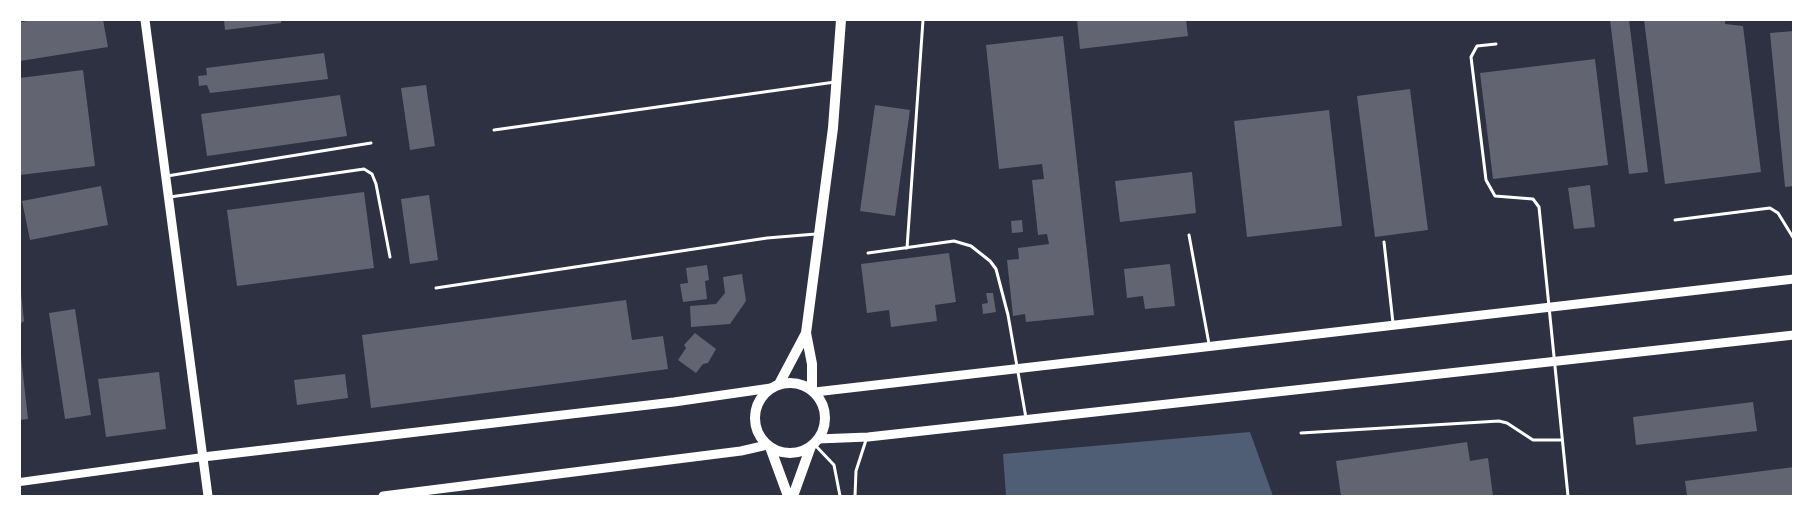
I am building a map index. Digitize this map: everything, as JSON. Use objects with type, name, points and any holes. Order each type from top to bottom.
[{"type":"main road","points":[[144,20],[208,496]]},
{"type":"main road","points":[[790,496],[825,420],[824,410],[814,390],[806,333],[820,234],[837,81],[841,20]]},
{"type":"main road","points":[[203,457],[674,402],[798,383],[814,390],[1794,279]]},
{"type":"main road","points":[[790,496],[769,446],[756,429],[754,417],[762,396],[775,386],[806,333]]},
{"type":"main road","points":[[383,496],[769,446],[791,453],[815,443],[1026,418],[1794,335]]},
{"type":"street","points":[[20,482],[203,457]]},
{"type":"lane","points":[[907,248],[923,20]]},
{"type":"lane","points":[[1496,44],[1477,46],[1471,57],[1486,180],[1495,196],[1533,199],[1539,207],[1568,496]]},
{"type":"lane","points":[[494,130],[837,81]]},
{"type":"lane","points":[[165,177],[371,143]]},
{"type":"lane","points":[[168,198],[364,169],[372,174],[376,184],[390,257]]},
{"type":"lane","points":[[1676,220],[1770,208],[1778,213],[1794,239]]},
{"type":"lane","points":[[436,288],[767,238],[820,234]]},
{"type":"lane","points":[[1189,235],[1209,346]]},
{"type":"lane","points":[[868,253],[962,242],[982,253],[990,261],[996,269],[1019,367],[1026,418]]},
{"type":"lane","points":[[1384,242],[1393,325]]},
{"type":"lane","points":[[1301,433],[1499,421],[1507,423],[1533,440],[1562,440]]},
{"type":"lane","points":[[855,496],[859,459],[868,438]]},
{"type":"lane","points":[[815,443],[834,465],[840,496]]},
{"type":"water","points":[[1250,432],[1273,496],[1006,496],[1003,454]]},
{"type":"building","points":[[103,20],[108,47],[20,61],[20,22]]},
{"type":"building","points":[[224,20],[281,20],[281,23],[225,30]]},
{"type":"building","points":[[1077,20],[1186,20],[1188,36],[1080,49]]},
{"type":"building","points":[[1610,20],[1629,20],[1648,172],[1629,174]]},
{"type":"building","points":[[1644,20],[1725,20],[1725,24],[1743,26],[1761,172],[1665,184]]},
{"type":"building","points":[[1794,31],[1794,186],[1785,187],[1770,33]]},
{"type":"building","points":[[1063,36],[1094,315],[1026,322],[1025,314],[1013,316],[1007,260],[1019,259],[1018,248],[1049,244],[1047,234],[1038,235],[1032,180],[1044,179],[1042,164],[999,169],[986,45]]},
{"type":"building","points":[[324,53],[328,79],[210,93],[207,85],[199,86],[198,76],[207,75],[206,68]]},
{"type":"building","points":[[1595,59],[1608,165],[1493,179],[1480,73]]},
{"type":"building","points":[[83,70],[95,166],[20,175],[20,78]]},
{"type":"building","points":[[426,85],[435,146],[410,150],[401,88]]},
{"type":"building","points":[[1410,89],[1428,230],[1375,237],[1357,96]]},
{"type":"building","points":[[340,95],[347,136],[207,156],[201,114]]},
{"type":"building","points":[[875,105],[910,110],[895,216],[860,211]]},
{"type":"building","points":[[1329,110],[1342,226],[1247,237],[1234,121]]},
{"type":"building","points":[[1192,172],[1196,213],[1120,222],[1115,181]]},
{"type":"building","points":[[1590,185],[1595,227],[1574,229],[1568,188]]},
{"type":"building","points":[[101,186],[108,225],[30,240],[22,201]]},
{"type":"building","points":[[364,192],[374,268],[237,286],[227,210]]},
{"type":"building","points":[[429,195],[438,260],[410,264],[401,199]]},
{"type":"building","points":[[1022,220],[1023,232],[1012,233],[1011,221]]},
{"type":"building","points":[[949,253],[956,302],[935,305],[937,321],[891,327],[889,310],[867,313],[861,264]]},
{"type":"building","points":[[1170,264],[1175,306],[1145,309],[1143,296],[1127,298],[1124,269]]},
{"type":"building","points":[[707,265],[709,280],[705,281],[707,299],[683,302],[680,284],[688,283],[686,268]]},
{"type":"building","points":[[742,274],[746,301],[730,324],[691,327],[690,306],[716,304],[725,293],[723,277]]},
{"type":"building","points":[[20,284],[24,321],[20,324]]},
{"type":"building","points":[[986,293],[993,293],[996,312],[983,314],[982,304],[988,303]]},
{"type":"building","points":[[626,300],[632,340],[663,336],[668,369],[371,408],[362,335]]},
{"type":"building","points":[[75,309],[91,415],[65,419],[49,313]]},
{"type":"building","points":[[695,333],[716,349],[708,363],[703,364],[696,373],[678,360],[686,348],[684,345]]},
{"type":"building","points":[[20,348],[28,419],[20,420]]},
{"type":"building","points":[[159,372],[166,429],[106,437],[98,379]]},
{"type":"building","points":[[345,374],[348,398],[297,405],[294,380]]},
{"type":"building","points":[[1753,402],[1757,431],[1636,445],[1633,417]]},
{"type":"building","points":[[1467,442],[1470,461],[1488,458],[1493,496],[1341,496],[1336,461]]},
{"type":"building","points":[[1794,467],[1794,496],[1687,496],[1685,481]]}]
